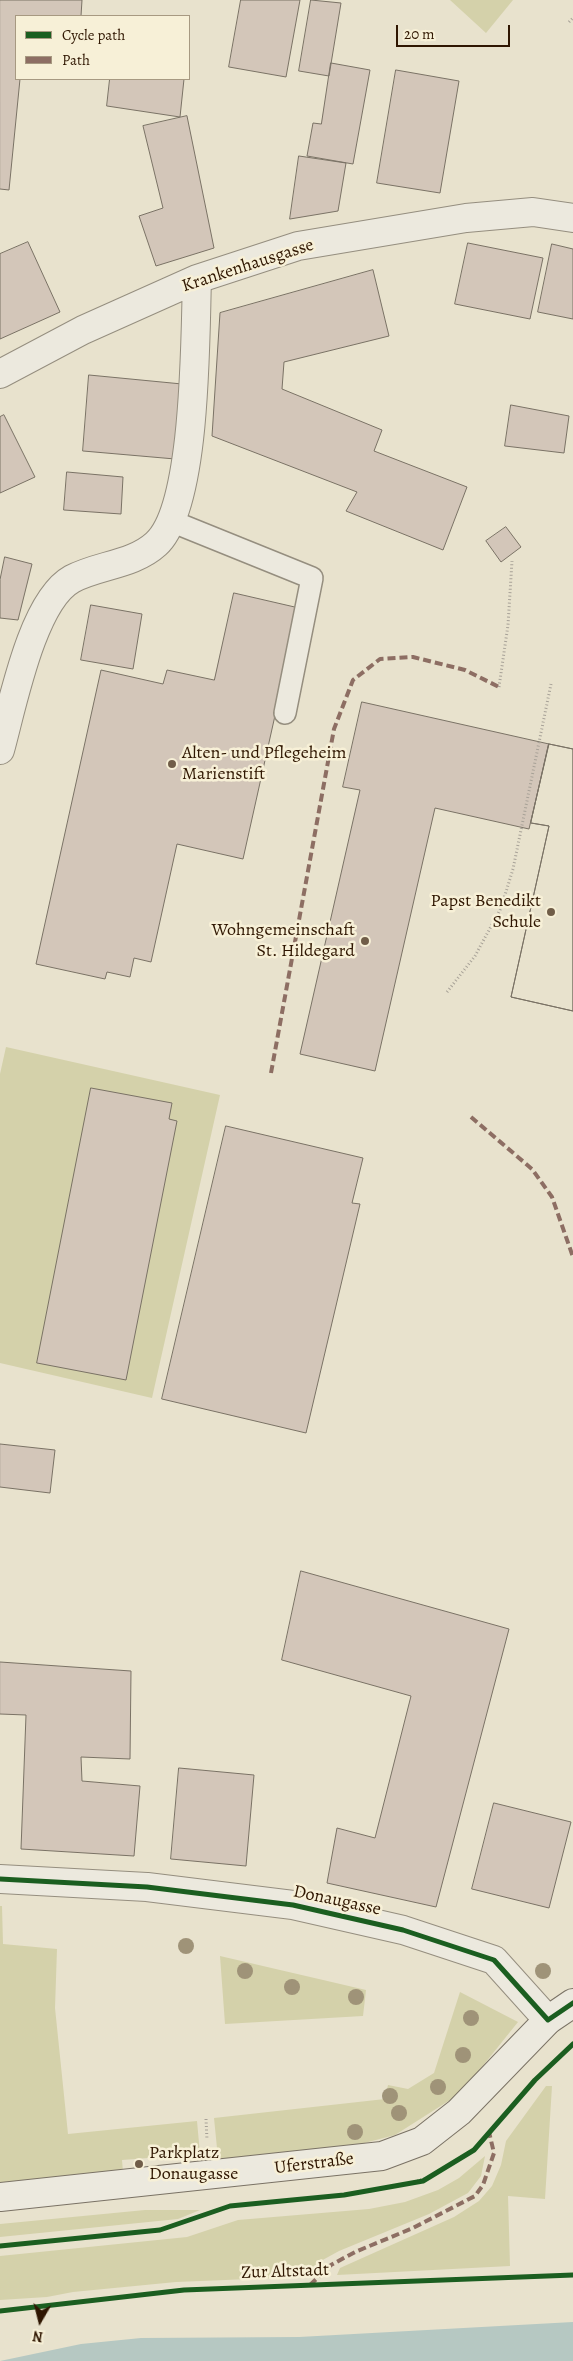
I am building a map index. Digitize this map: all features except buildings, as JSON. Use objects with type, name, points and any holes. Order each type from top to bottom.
[{"type":"street","name":"Krankenhausgasse","points":[[0,374],[83,330],[197,279],[298,246],[466,218],[533,212],[573,218]]},
{"type":"street","points":[[0,750],[34,631],[51,600],[71,579],[134,557],[156,544],[172,521],[184,474],[190,428],[197,279]]},
{"type":"street","name":"Donaugasse","points":[[0,1879],[147,1887],[293,1904],[404,1930],[494,1960],[548,2020]]},
{"type":"street","name":"Uferstraße","points":[[0,2198],[382,2156],[422,2141],[459,2112],[548,2020],[573,2003]]},
{"type":"lane","points":[[172,521],[312,578],[285,713]]},
{"type":"path","points":[[569,22],[573,18]]},
{"type":"path","points":[[500,687],[508,625],[512,561]]},
{"type":"path","points":[[447,992],[475,956],[501,908],[513,869],[551,684]]},
{"type":"shaded area","points":[[450,0],[513,0],[486,33]]},
{"type":"shaded area","points":[[6,1047],[220,1095],[152,1398],[0,1363],[0,1074]]},
{"type":"shaded area","points":[[0,1906],[2,1906],[3,1944],[57,1949],[55,2008],[68,2134],[197,2121],[200,2154],[122,2160],[123,2172],[0,2183]]},
{"type":"shaded area","points":[[220,1956],[366,1990],[363,2016],[225,2024]]},
{"type":"shaded area","points":[[460,1992],[518,2022],[461,2093],[395,2135],[315,2156],[219,2168],[214,2118],[385,2099],[388,2085],[408,2089],[434,2073]]},
{"type":"shaded area","points":[[546,2086],[552,2086],[545,2199],[508,2196],[510,2266],[337,2275],[340,2268],[454,2217],[479,2201],[492,2186],[501,2165],[506,2141]]},
{"type":"shaded area","points":[[485,2156],[481,2176],[468,2193],[429,2214],[339,2251],[319,2262],[300,2277],[176,2282],[73,2292],[47,2297],[0,2300],[0,2256],[187,2237],[238,2220],[369,2209],[405,2202],[438,2190],[459,2178]]},
{"type":"shaded area","points":[[145,2210],[200,2210],[178,2219],[0,2237],[0,2224]]},
{"type":"shaded area","points":[[573,2322],[573,2361],[0,2361],[81,2344],[141,2338],[299,2337]]},
{"type":"marked path","points":[[271,1073],[334,729],[353,680],[380,659],[413,657],[465,670],[499,687]]},
{"type":"marked path","points":[[471,1117],[532,1169],[552,1197],[573,1257]]},
{"type":"marked path","points":[[310,2285],[331,2265],[355,2252],[413,2228],[475,2196],[483,2185],[494,2153],[489,2132]]},
{"type":"cycle path","points":[[0,1879],[147,1887],[293,1905],[403,1930],[494,1960],[548,2020],[573,2003]]},
{"type":"cycle path","points":[[0,2246],[160,2230],[230,2206],[344,2195],[423,2181],[474,2150],[535,2080],[573,2044]]},
{"type":"cycle path","name":"Zur Altstadt","points":[[0,2311],[184,2290],[573,2275]]},
{"type":"place","name":"Alten- und Pflegeheim Marienstift","points":[[172,764]]},
{"type":"place","name":"Papst Benedikt Schule","points":[[551,912]]},
{"type":"place","name":"Wohngemeinschaft St. Hildegard","points":[[365,941]]},
{"type":"place","name":"Parkplatz Donaugasse","points":[[139,2164]]}]
